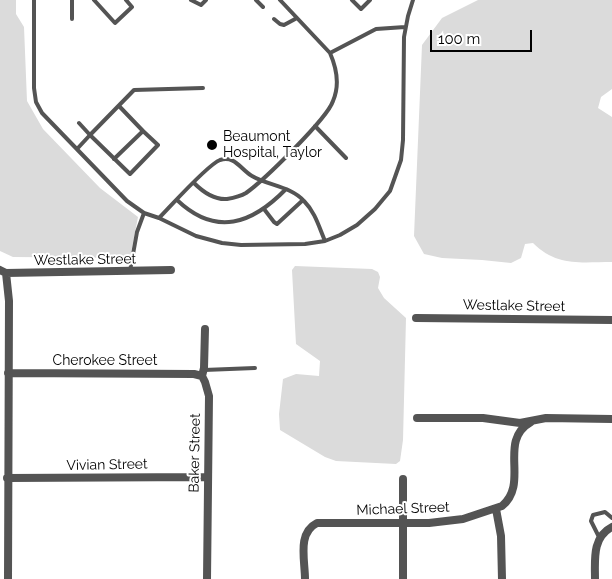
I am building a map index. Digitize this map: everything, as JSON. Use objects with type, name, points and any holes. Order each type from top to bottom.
[{"type":"street","name":"Westlake Street","points":[[3,272],[171,270]]},
{"type":"street","points":[[3,272],[9,301],[8,579]]},
{"type":"street","name":"Westlake Street","points":[[416,318],[612,320]]},
{"type":"street","name":"Baker Street","points":[[205,329],[203,373],[208,396],[207,579]]},
{"type":"street","name":"Cherokee Street","points":[[8,374],[203,373]]},
{"type":"street","points":[[417,418],[483,418],[520,423],[546,418],[612,418]]},
{"type":"street","points":[[502,579],[501,536],[496,508],[507,502],[513,493],[516,440],[520,429],[531,422]]},
{"type":"street","name":"Vivian Street","points":[[8,478],[207,477]]},
{"type":"street","points":[[403,479],[403,579]]},
{"type":"street","name":"Michael Street","points":[[305,579],[304,542],[306,533],[311,527],[322,522],[403,524],[450,521],[496,508]]},
{"type":"street","points":[[595,579],[596,552],[599,538],[609,528]]},
{"type":"lane","points":[[34,0],[34,88],[36,102],[42,112],[127,201],[144,213],[196,236],[222,243],[241,245],[305,244],[325,241],[357,225],[390,191],[401,160],[403,140],[404,38],[405,27],[413,0]]},
{"type":"lane","points":[[72,0],[72,19]]},
{"type":"lane","points":[[94,0],[116,22],[132,7],[126,0]]},
{"type":"lane","points":[[191,0],[201,5],[206,0]]},
{"type":"lane","points":[[256,0],[263,7]]},
{"type":"lane","points":[[194,183],[208,194],[217,198],[227,199],[245,193],[260,181],[328,112],[337,89],[335,64],[330,53],[280,0]]},
{"type":"lane","points":[[352,0],[361,9],[370,0]]},
{"type":"lane","points":[[274,19],[284,25],[297,18]]},
{"type":"lane","points":[[330,53],[376,29],[405,27]]},
{"type":"lane","points":[[77,149],[134,90],[203,88]]},
{"type":"lane","points":[[79,123],[130,174],[158,145],[119,106]]},
{"type":"lane","points":[[315,126],[346,158]]},
{"type":"lane","points":[[114,159],[143,131]]},
{"type":"lane","points":[[159,218],[211,166],[223,159],[237,163],[250,176],[286,189],[303,200],[313,211],[325,241]]},
{"type":"lane","points":[[177,200],[193,214],[204,219],[215,222],[241,220],[251,217],[264,209],[286,189]]},
{"type":"lane","points":[[264,209],[277,224],[303,200]]},
{"type":"lane","points":[[130,271],[137,232],[144,213]]},
{"type":"lane","points":[[203,373],[255,368]]},
{"type":"lane","points":[[599,538],[590,521],[593,515],[605,512],[612,518]]},
{"type":"shaded area","points":[[0,0],[16,0],[16,14],[24,27],[27,101],[43,129],[100,188],[138,217],[130,258],[13,257],[0,251]]},
{"type":"shaded area","points":[[478,0],[612,0],[612,89],[601,97],[598,108],[612,117],[612,262],[570,262],[560,260],[542,251],[533,243],[525,244],[521,258],[511,263],[442,258],[424,254],[414,236],[422,45],[442,18]]},
{"type":"shaded area","points":[[295,266],[372,269],[378,272],[380,277],[378,288],[384,298],[406,318],[403,440],[400,461],[396,464],[336,461],[325,457],[280,430],[279,414],[283,379],[296,374],[319,376],[320,361],[296,344],[292,270]]},
{"type":"place","name":"Beaumont Hospital, Taylor","points":[[212,145]]}]
